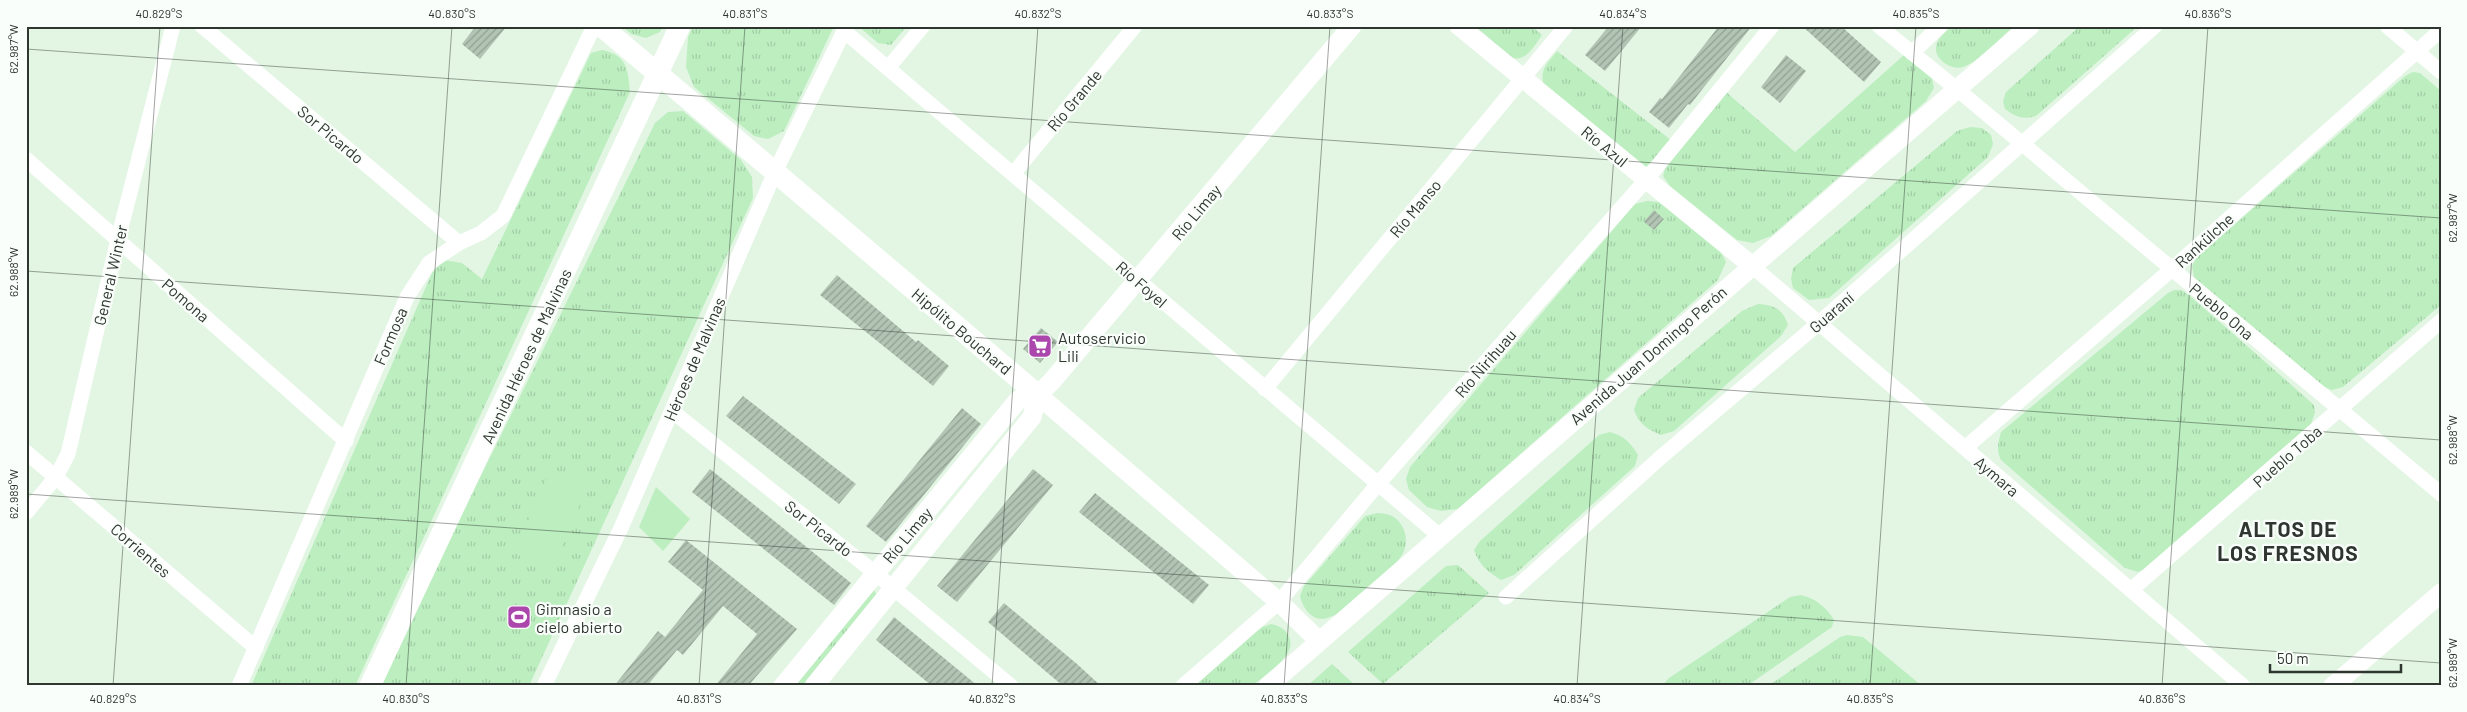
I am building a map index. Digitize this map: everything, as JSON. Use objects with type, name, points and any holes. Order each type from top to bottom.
[{"type":"main road","name":"Hipólito Bouchard","points":[[601,26],[1038,395]]},
{"type":"main road","name":"Avenida Héroes de Malvinas","points":[[370,686],[680,26]]},
{"type":"street","name":"General Winter","points":[[26,513],[56,477],[68,454],[118,239],[173,26]]},
{"type":"street","name":"Sor Picardo","points":[[202,26],[459,243]]},
{"type":"street","name":"Formosa","points":[[239,686],[407,296],[429,263],[459,243],[481,233],[503,216],[594,26]]},
{"type":"street","points":[[888,68],[924,26]]},
{"type":"street","name":"Río Grande","points":[[1013,174],[1135,26]]},
{"type":"street","name":"Río Limay","points":[[814,686],[892,587],[1032,417],[1038,395],[1052,381],[1352,26]]},
{"type":"street","name":"Río Azul","points":[[1459,26],[1751,265]]},
{"type":"street","name":"Río Manso","points":[[1265,390],[1566,26]]},
{"type":"street","name":"Río Ñirihuau","points":[[1182,686],[1279,602],[1378,484],[1646,180],[1772,26]]},
{"type":"street","name":"Pueblo Ona","points":[[1878,26],[2023,143],[2441,494]]},
{"type":"street","points":[[1912,52],[1940,26]]},
{"type":"street","name":"Avenida Juan Domingo Perón","points":[[1268,686],[1751,265],[1958,90],[2030,26]]},
{"type":"street","name":"Guaraní","points":[[1506,597],[1661,457],[1819,323],[2155,26]]},
{"type":"street","points":[[2387,26],[2441,72]]},
{"type":"street","name":"Rankülche","points":[[1965,448],[2172,269],[2441,30]]},
{"type":"street","name":"Río Foyel","points":[[844,31],[1265,390],[1441,537]]},
{"type":"street","name":"Héroes de Malvinas","points":[[544,686],[616,537],[776,172],[844,31]]},
{"type":"street","name":"Pomona","points":[[26,159],[346,440]]},
{"type":"street","name":"Aymara","points":[[1751,265],[2243,686]]},
{"type":"street","name":"Pueblo Toba","points":[[2131,590],[2441,321]]},
{"type":"street","name":"Río Limay","points":[[783,686],[1018,400],[1038,395]]},
{"type":"street","name":"Hipólito Bouchard","points":[[1038,395],[1279,602],[1319,641]]},
{"type":"street","name":"Sor Picardo","points":[[672,411],[875,572],[1011,686]]},
{"type":"street","name":"Corrientes","points":[[26,452],[256,648]]},
{"type":"street","points":[[2333,686],[2441,593]]},
{"type":"green space","points":[[622,26],[663,26],[660,32],[646,38],[631,34]]},
{"type":"green space","points":[[693,26],[834,26],[784,131],[768,139],[754,136],[694,87],[686,67],[688,37]]},
{"type":"green space","points":[[858,26],[907,26],[891,45],[878,43]]},
{"type":"green space","points":[[1475,26],[1531,26],[1542,35],[1526,55],[1512,58]]},
{"type":"green space","points":[[1952,26],[2014,26],[1976,60],[1959,68],[1949,66],[1941,60],[1936,51],[1938,41]]},
{"type":"green space","points":[[2080,26],[2138,26],[2036,116],[2020,117],[2005,109],[2003,101],[2006,92]]},
{"type":"green space","points":[[602,50],[617,55],[625,64],[630,92],[355,686],[251,686],[432,273],[444,260],[462,263],[482,279],[591,53]]},
{"type":"green space","points":[[1557,51],[1671,140],[1654,161],[1645,167],[1544,85],[1544,70]]},
{"type":"green space","points":[[1904,55],[1932,78],[1934,88],[1926,101],[1771,236],[1753,243],[1737,240],[1670,186],[1663,176],[1666,165],[1726,92],[1795,152]]},
{"type":"green space","points":[[2413,72],[2420,73],[2441,91],[2441,305],[2343,387],[2332,390],[2324,387],[2194,277],[2192,266],[2196,258],[2405,76]]},
{"type":"green space","points":[[683,111],[741,160],[752,177],[753,198],[529,686],[377,686],[655,123],[668,112]]},
{"type":"green space","points":[[1970,127],[1982,128],[1991,135],[1993,144],[1988,157],[1829,298],[1809,300],[1793,288],[1791,279],[1793,268],[1957,131]]},
{"type":"green space","points":[[1647,201],[1659,202],[1720,250],[1726,262],[1718,280],[1458,509],[1441,511],[1427,507],[1409,490],[1406,479],[1410,467],[1635,204]]},
{"type":"green space","points":[[2174,290],[2181,290],[2189,295],[2314,405],[2315,412],[2311,424],[2145,569],[2138,572],[2125,568],[2001,460],[1998,453],[1998,443],[2001,432]]},
{"type":"green space","points":[[1758,304],[1769,305],[1781,312],[1788,325],[1781,336],[1674,431],[1661,435],[1644,426],[1634,410],[1638,398],[1742,311]]},
{"type":"green space","points":[[1610,432],[1627,440],[1633,447],[1638,455],[1635,466],[1514,575],[1501,580],[1488,571],[1481,564],[1474,550],[1480,541],[1599,435]]},
{"type":"green space","points":[[551,468],[589,484],[551,571],[514,553]]},
{"type":"green space","points":[[656,487],[690,519],[663,551],[639,527]]},
{"type":"green space","points":[[1377,513],[1391,516],[1402,526],[1406,538],[1400,558],[1380,578],[1337,614],[1324,619],[1314,617],[1307,611],[1301,600],[1300,596],[1304,586],[1365,516]]},
{"type":"green space","points":[[1458,565],[1489,593],[1383,684],[1348,652],[1446,566]]},
{"type":"green space","points":[[874,590],[877,595],[805,686],[792,686]]},
{"type":"green space","points":[[1801,595],[1811,598],[1828,611],[1834,620],[1832,627],[1747,686],[1662,686],[1669,678],[1790,597]]},
{"type":"green space","points":[[1271,624],[1282,628],[1286,632],[1289,636],[1290,646],[1285,657],[1270,672],[1252,686],[1194,686],[1259,628]]},
{"type":"green space","points":[[1847,635],[1863,637],[1922,686],[1768,686],[1840,637]]},
{"type":"green space","points":[[1332,664],[1356,686],[1307,686]]},
{"type":"building","points":[[476,26],[507,26],[480,59],[462,44]]},
{"type":"building","points":[[1609,26],[1642,26],[1605,71],[1585,55]]},
{"type":"building","points":[[1719,26],[1752,26],[1690,105],[1688,104],[1669,128],[1649,112],[1660,98],[1662,99]]},
{"type":"building","points":[[1802,26],[1841,26],[1881,62],[1864,82]]},
{"type":"building","points":[[1786,55],[1806,71],[1780,103],[1761,87]]},
{"type":"building","points":[[1654,210],[1664,219],[1654,230],[1644,222]]},
{"type":"building","points":[[837,275],[916,342],[918,340],[949,366],[933,386],[820,295]]},
{"type":"building","name":"Autoservicio Lili","points":[[1041,328],[1058,342],[1040,363],[1023,349]]},
{"type":"building","points":[[743,396],[856,484],[839,504],[726,416]]},
{"type":"building","points":[[962,408],[981,424],[886,542],[866,526]]},
{"type":"building","points":[[710,469],[851,583],[834,605],[692,492]]},
{"type":"building","points":[[1033,469],[1053,485],[957,602],[937,586]]},
{"type":"building","points":[[1095,493],[1209,585],[1193,604],[1079,512]]},
{"type":"building","points":[[686,540],[797,629],[748,686],[715,686],[757,634],[723,606],[683,655],[677,650],[647,686],[614,686],[658,631],[665,637],[703,590],[668,562]]},
{"type":"building","points":[[1004,603],[1101,686],[1063,686],[1030,658],[988,622]]},
{"type":"building","points":[[894,617],[978,686],[932,686],[876,640]]},
{"type":"place","name":"Autoservicio Lili","points":[[1040,346]]},
{"type":"place","name":"Gimnasio a cielo abierto","points":[[519,617]]},
{"type":"district","name":"ALTOS DE LOS FRESNOS","points":[[2288,540]]}]
